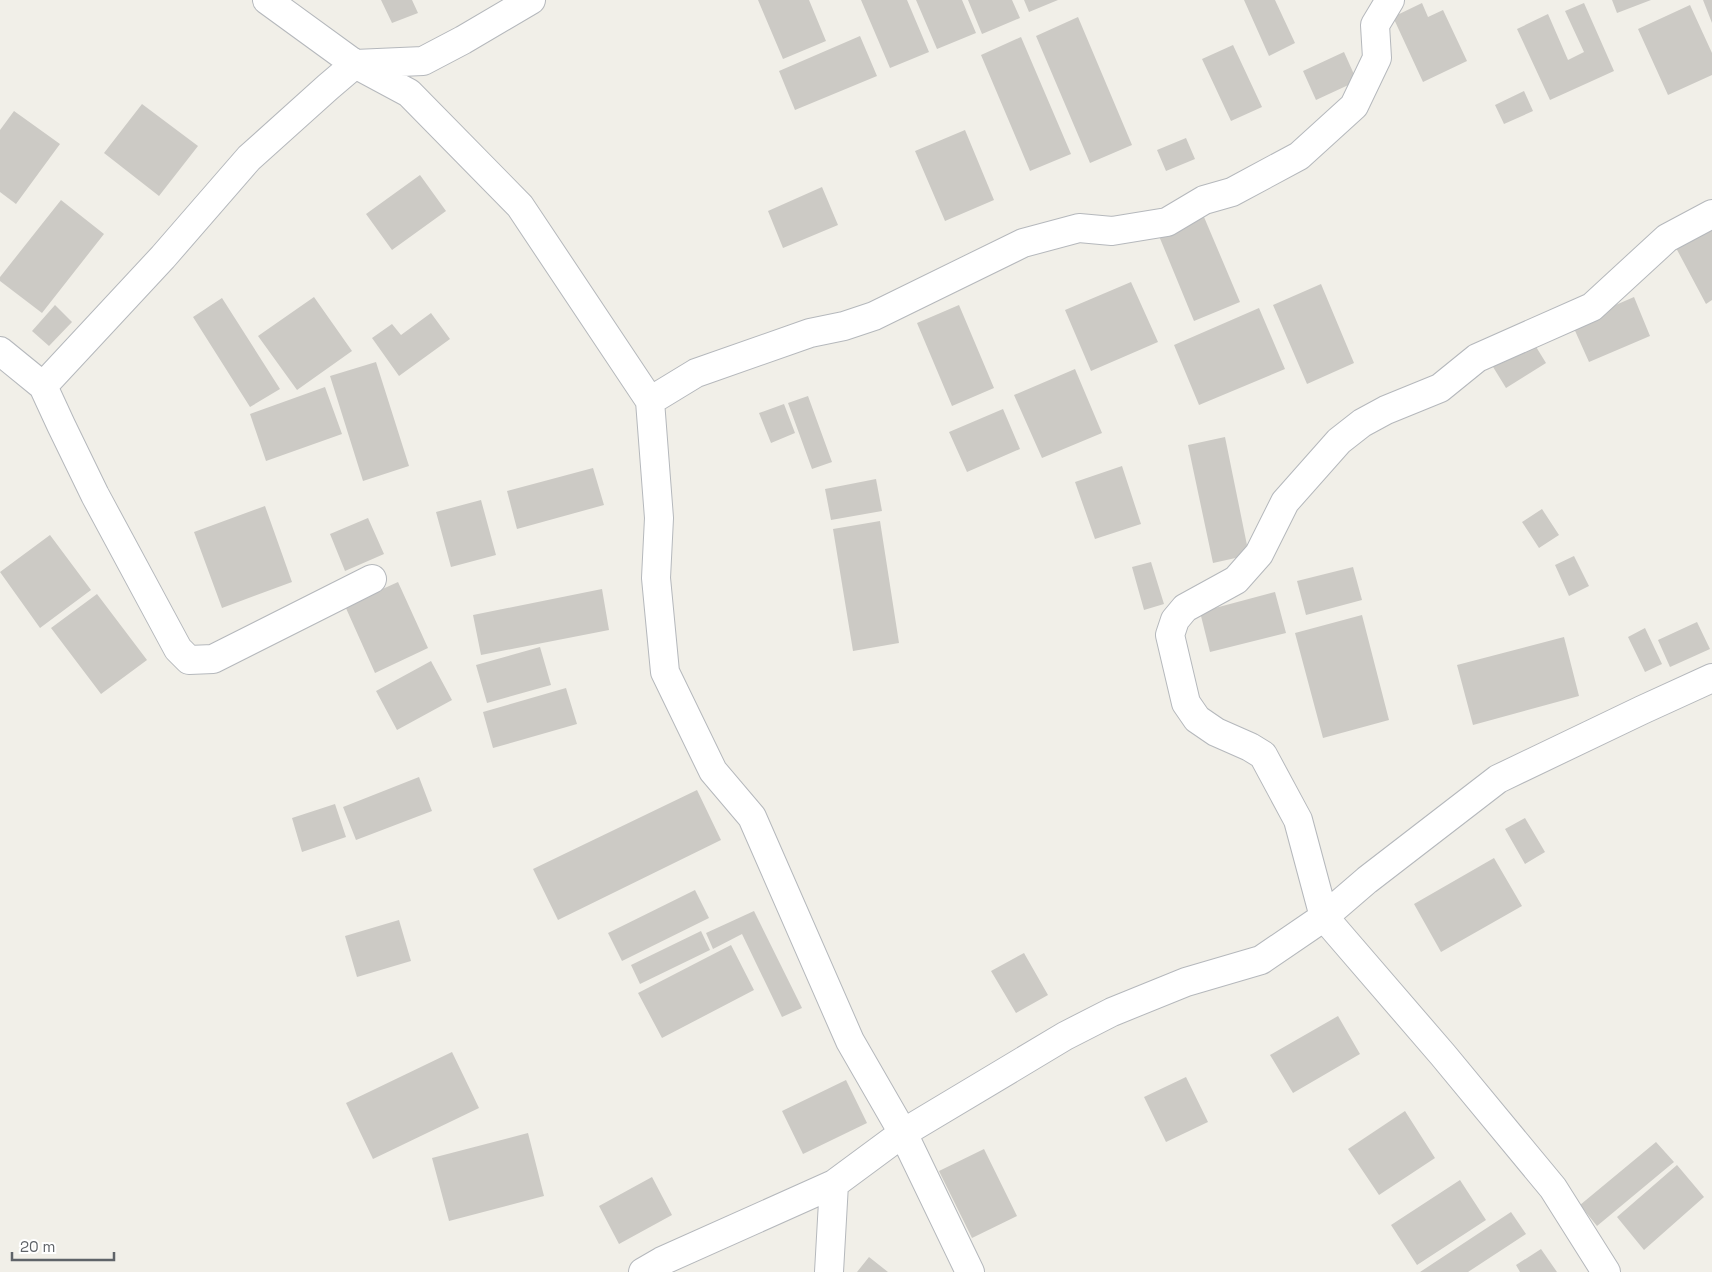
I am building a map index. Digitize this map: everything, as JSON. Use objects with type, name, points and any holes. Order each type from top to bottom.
[{"type":"street","points":[[267,0],[355,64],[409,93],[520,206],[650,401],[659,518],[656,578],[665,672],[713,771],[752,817],[850,1040],[903,1133],[970,1272]]},
{"type":"street","points":[[44,386],[163,257],[249,158],[355,64],[422,61],[463,40],[531,0]]},
{"type":"street","points":[[650,401],[696,373],[810,333],[844,326],[874,316],[1023,243],[1079,228],[1112,231],[1167,222],[1204,200],[1232,192],[1300,156],[1354,106],[1377,58],[1375,25],[1390,0]]},
{"type":"street","points":[[1606,1272],[1553,1188],[1443,1055],[1324,917],[1298,820],[1263,755],[1216,732],[1197,719],[1186,702],[1170,636],[1175,620],[1185,608],[1236,580],[1259,554],[1284,502],[1339,441],[1362,423],[1386,410],[1440,388],[1476,358],[1592,307],[1667,238],[1712,214]]},
{"type":"street","points":[[0,351],[44,386],[60,426],[99,504],[178,649],[189,660],[213,660],[372,579]]},
{"type":"street","points":[[643,1272],[662,1261],[834,1184],[903,1133],[1057,1041],[1112,1012],[1186,982],[1261,960],[1324,917],[1367,880],[1498,779],[1712,678]]},
{"type":"street","points":[[829,1272],[834,1184]]},
{"type":"building","points":[[381,0],[412,0],[418,13],[392,23]]},
{"type":"building","points":[[758,0],[809,0],[826,41],[783,59]]},
{"type":"building","points":[[861,0],[907,0],[929,52],[890,68]]},
{"type":"building","points":[[916,0],[962,0],[976,33],[937,49]]},
{"type":"building","points":[[968,0],[1012,0],[1020,18],[982,34]]},
{"type":"building","points":[[1024,0],[1058,0],[1029,12]]},
{"type":"building","points":[[1244,0],[1275,0],[1295,43],[1269,56]]},
{"type":"building","points":[[1612,0],[1651,0],[1617,13]]},
{"type":"building","points":[[1703,0],[1712,0],[1712,23]]},
{"type":"building","points":[[1422,3],[1428,17],[1443,10],[1467,61],[1423,82],[1393,17]]},
{"type":"building","points":[[1584,3],[1614,71],[1550,100],[1517,29],[1548,14],[1568,60],[1584,52],[1565,11]]},
{"type":"building","points":[[1690,5],[1712,53],[1712,75],[1668,95],[1638,29]]},
{"type":"building","points":[[1078,17],[1132,145],[1090,163],[1036,36]]},
{"type":"building","points":[[860,36],[877,76],[795,110],[779,71]]},
{"type":"building","points":[[1021,37],[1071,154],[1030,171],[981,55]]},
{"type":"building","points":[[1233,45],[1262,107],[1231,121],[1202,59]]},
{"type":"building","points":[[1344,52],[1357,81],[1316,100],[1303,71]]},
{"type":"building","points":[[1524,91],[1533,111],[1504,124],[1495,105]]},
{"type":"building","points":[[142,104],[198,146],[159,196],[104,153]]},
{"type":"building","points":[[14,111],[60,144],[16,204],[0,192],[0,130]]},
{"type":"building","points":[[965,130],[994,200],[945,221],[915,151]]},
{"type":"building","points":[[1186,138],[1195,159],[1166,171],[1157,150]]},
{"type":"building","points":[[420,175],[446,211],[392,250],[366,214]]},
{"type":"building","points":[[822,187],[838,225],[783,248],[768,211]]},
{"type":"building","points":[[61,200],[104,234],[42,313],[0,281],[0,277]]},
{"type":"building","points":[[1204,217],[1240,302],[1194,321],[1159,236]]},
{"type":"building","points":[[1712,226],[1712,300],[1706,304],[1675,246]]},
{"type":"building","points":[[1131,282],[1158,342],[1091,371],[1065,310]]},
{"type":"building","points":[[1321,284],[1354,363],[1307,384],[1273,305]]},
{"type":"building","points":[[314,297],[352,351],[297,390],[258,336]]},
{"type":"building","points":[[1634,297],[1650,336],[1589,362],[1572,324]]},
{"type":"building","points":[[222,298],[280,389],[250,407],[193,317]]},
{"type":"building","points":[[55,305],[72,322],[49,346],[32,331]]},
{"type":"building","points":[[959,305],[994,388],[952,406],[917,323]]},
{"type":"building","points":[[1259,308],[1285,369],[1199,405],[1174,345]]},
{"type":"building","points":[[431,313],[450,339],[399,376],[372,338],[392,324],[401,335]]},
{"type":"building","points":[[1530,337],[1546,363],[1506,388],[1490,362]]},
{"type":"building","points":[[376,362],[409,466],[363,481],[330,376]]},
{"type":"building","points":[[1075,369],[1102,433],[1042,458],[1014,395]]},
{"type":"building","points":[[325,387],[342,434],[266,461],[250,414]]},
{"type":"building","points":[[808,396],[832,462],[812,469],[788,403]]},
{"type":"building","points":[[784,404],[795,433],[771,443],[759,413]]},
{"type":"building","points":[[1003,409],[1020,449],[967,472],[949,432]]},
{"type":"building","points":[[1225,437],[1249,555],[1213,563],[1188,445]]},
{"type":"building","points":[[1122,466],[1141,524],[1095,539],[1075,482]]},
{"type":"building","points":[[593,468],[604,505],[517,529],[507,491]]},
{"type":"building","points":[[876,479],[882,511],[831,520],[825,489]]},
{"type":"building","points":[[481,500],[496,555],[451,567],[436,512]]},
{"type":"building","points":[[265,506],[292,582],[222,608],[194,532]]},
{"type":"building","points":[[1542,509],[1559,535],[1539,548],[1522,522]]},
{"type":"building","points":[[368,518],[384,554],[345,571],[330,534]]},
{"type":"building","points":[[880,521],[899,643],[853,651],[833,529]]},
{"type":"building","points":[[50,535],[91,590],[40,628],[0,572]]},
{"type":"building","points":[[1574,556],[1589,586],[1569,596],[1555,565]]},
{"type":"building","points":[[1151,562],[1164,604],[1144,610],[1132,567]]},
{"type":"building","points":[[1353,567],[1362,600],[1306,615],[1297,581]]},
{"type":"building","points":[[398,582],[428,648],[375,673],[345,606]]},
{"type":"building","points":[[602,589],[609,630],[481,655],[473,615]]},
{"type":"building","points":[[1275,592],[1286,633],[1210,652],[1200,612]]},
{"type":"building","points":[[97,594],[147,660],[101,694],[51,628]]},
{"type":"building","points":[[1362,615],[1389,720],[1323,738],[1295,633]]},
{"type":"building","points":[[1697,622],[1710,649],[1670,667],[1658,640]]},
{"type":"building","points":[[1645,628],[1662,664],[1645,672],[1628,637]]},
{"type":"building","points":[[1564,637],[1579,696],[1473,725],[1457,665]]},
{"type":"building","points":[[540,647],[551,685],[487,703],[476,665]]},
{"type":"building","points":[[431,661],[452,700],[397,730],[376,691]]},
{"type":"building","points":[[566,688],[577,724],[493,748],[483,712]]},
{"type":"building","points":[[419,777],[432,811],[356,840],[343,807]]},
{"type":"building","points":[[697,790],[721,840],[558,920],[533,869]]},
{"type":"building","points":[[335,804],[346,837],[302,852],[292,818]]},
{"type":"building","points":[[1525,818],[1545,852],[1525,864],[1505,829]]},
{"type":"building","points":[[1494,858],[1522,906],[1441,952],[1414,904]]},
{"type":"building","points":[[695,890],[709,918],[622,961],[608,933]]},
{"type":"building","points":[[754,911],[802,1008],[782,1017],[742,934],[713,949],[706,933]]},
{"type":"building","points":[[399,920],[411,961],[357,977],[345,936]]},
{"type":"building","points":[[701,931],[710,950],[640,984],[631,965]]},
{"type":"building","points":[[731,945],[754,990],[662,1038],[638,993]]},
{"type":"building","points":[[1024,953],[1048,995],[1016,1013],[991,971]]},
{"type":"building","points":[[1338,1016],[1360,1054],[1293,1093],[1270,1055]]},
{"type":"building","points":[[452,1052],[479,1108],[373,1159],[346,1103]]},
{"type":"building","points":[[1186,1077],[1208,1122],[1166,1142],[1144,1097]]},
{"type":"building","points":[[846,1080],[867,1123],[803,1154],[782,1111]]},
{"type":"building","points":[[1405,1111],[1435,1158],[1379,1195],[1348,1149]]},
{"type":"building","points":[[528,1133],[544,1196],[449,1221],[432,1158]]},
{"type":"building","points":[[1656,1142],[1674,1162],[1597,1226],[1580,1205]]},
{"type":"building","points":[[984,1149],[1017,1216],[972,1238],[939,1171]]},
{"type":"building","points":[[1677,1165],[1704,1197],[1644,1250],[1617,1217]]},
{"type":"building","points":[[652,1177],[672,1215],[619,1244],[599,1206]]},
{"type":"building","points":[[1460,1180],[1486,1220],[1417,1265],[1391,1225]]},
{"type":"building","points":[[1511,1212],[1526,1234],[1468,1272],[1420,1272]]},
{"type":"building","points":[[1541,1249],[1557,1272],[1520,1272],[1516,1265]]},
{"type":"building","points":[[869,1257],[888,1272],[857,1272]]}]
